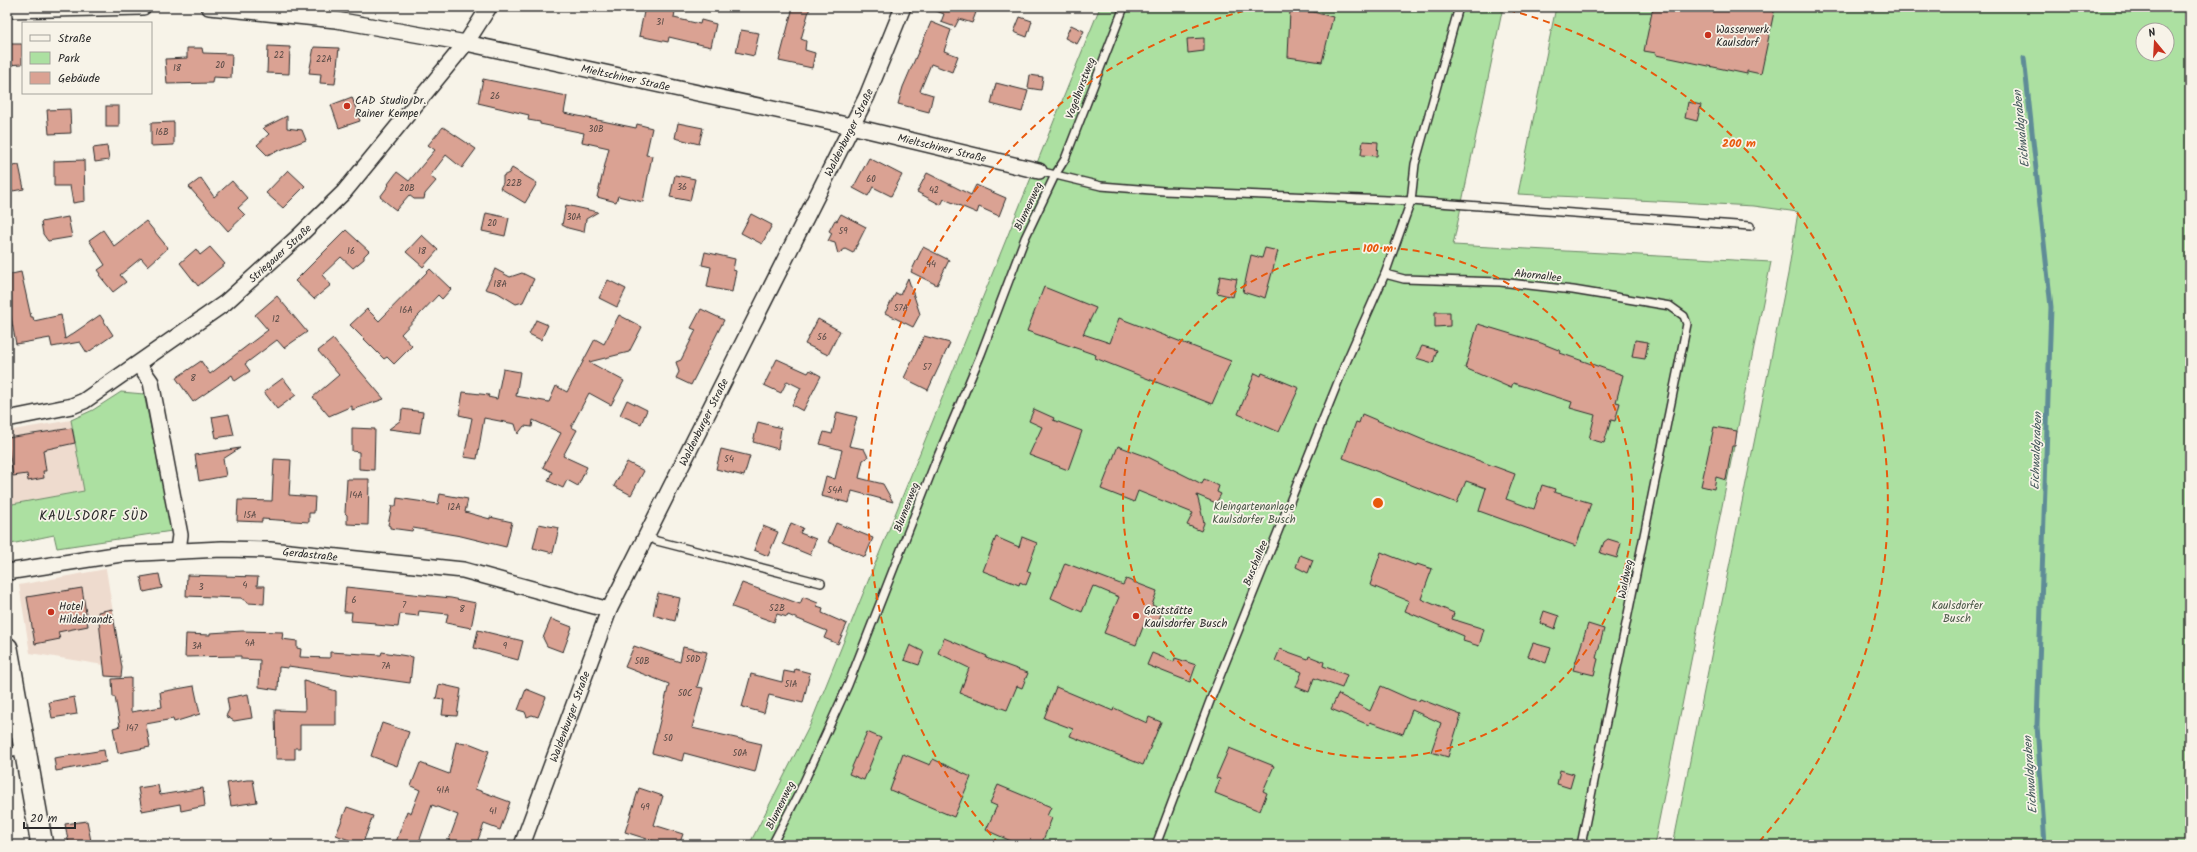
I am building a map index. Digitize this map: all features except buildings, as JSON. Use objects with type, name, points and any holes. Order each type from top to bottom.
[{"type":"main road","points":[[7,648],[16,751],[42,845]]},
{"type":"street","points":[[7,10],[143,7]]},
{"type":"street","name":"Mieltschiner Straße","points":[[209,7],[336,20],[466,43],[851,126],[1039,171]]},
{"type":"street","name":"Striegauer Straße","points":[[7,419],[72,406],[84,401],[139,365],[225,303],[344,192],[466,43],[489,7]]},
{"type":"street","name":"Waldenburger Straße","points":[[522,845],[609,610],[867,96],[903,7]]},
{"type":"street","points":[[139,365],[151,382],[180,535],[178,550]]},
{"type":"street","name":"Gerdastraße","points":[[7,572],[121,554],[178,550],[270,550],[456,569],[609,610]]},
{"type":"lane","name":"Vogelhorstweg","points":[[1054,175],[1064,159],[1124,7]]},
{"type":"lane","name":"Buschallee","points":[[1156,845],[1210,701],[1344,367],[1384,274],[1411,201],[1415,164],[1459,7]]},
{"type":"lane","points":[[1039,171],[1109,187],[1411,201],[1750,226]]},
{"type":"lane","name":"Blumenweg","points":[[772,845],[799,793],[848,685],[935,463],[981,354],[1025,238],[1054,175]]},
{"type":"lane","name":"Ahornallee","points":[[1384,274],[1404,279],[1500,282],[1573,290],[1670,306],[1684,316]]},
{"type":"lane","name":"Waldweg","points":[[1582,845],[1685,332],[1686,324],[1684,316]]},
{"type":"lane","points":[[646,536],[657,541],[821,583]]},
{"type":"shaded area","points":[[71,420],[84,491],[7,505],[7,431]]},
{"type":"shaded area","points":[[106,569],[122,668],[30,653],[19,585]]},
{"type":"green space","name":"Kleingartenanlage Kaulsdorfer Busch","points":[[1100,7],[1503,7],[1453,245],[1771,262],[1654,845],[749,845],[810,725]]},
{"type":"green space","name":"Kaulsdorfer Busch","points":[[1556,7],[2190,7],[2190,845],[1673,845],[1788,274],[1798,212],[1754,206],[1518,194]]},
{"type":"green space","points":[[121,392],[144,394],[172,531],[57,548],[54,535],[11,544],[7,521],[7,505],[84,491],[71,420],[93,410]]},
{"type":"waterway","name":"Eichwaldgraben","points":[[2024,58],[2051,307],[2037,725],[2045,845]]},
{"type":"place","name":"Wasserwerk Kaulsdorf","points":[[1708,35]]},
{"type":"place","name":"CAD Studio Dr. Rainer Kempe","points":[[347,106]]},
{"type":"place","name":"Hotel Hildebrandt","points":[[51,612]]},
{"type":"place","name":"Gaststätte Kaulsdorfer Busch","points":[[1136,616]]},
{"type":"district","name":"KAULSDORF SÜD","points":[[94,515]]}]
